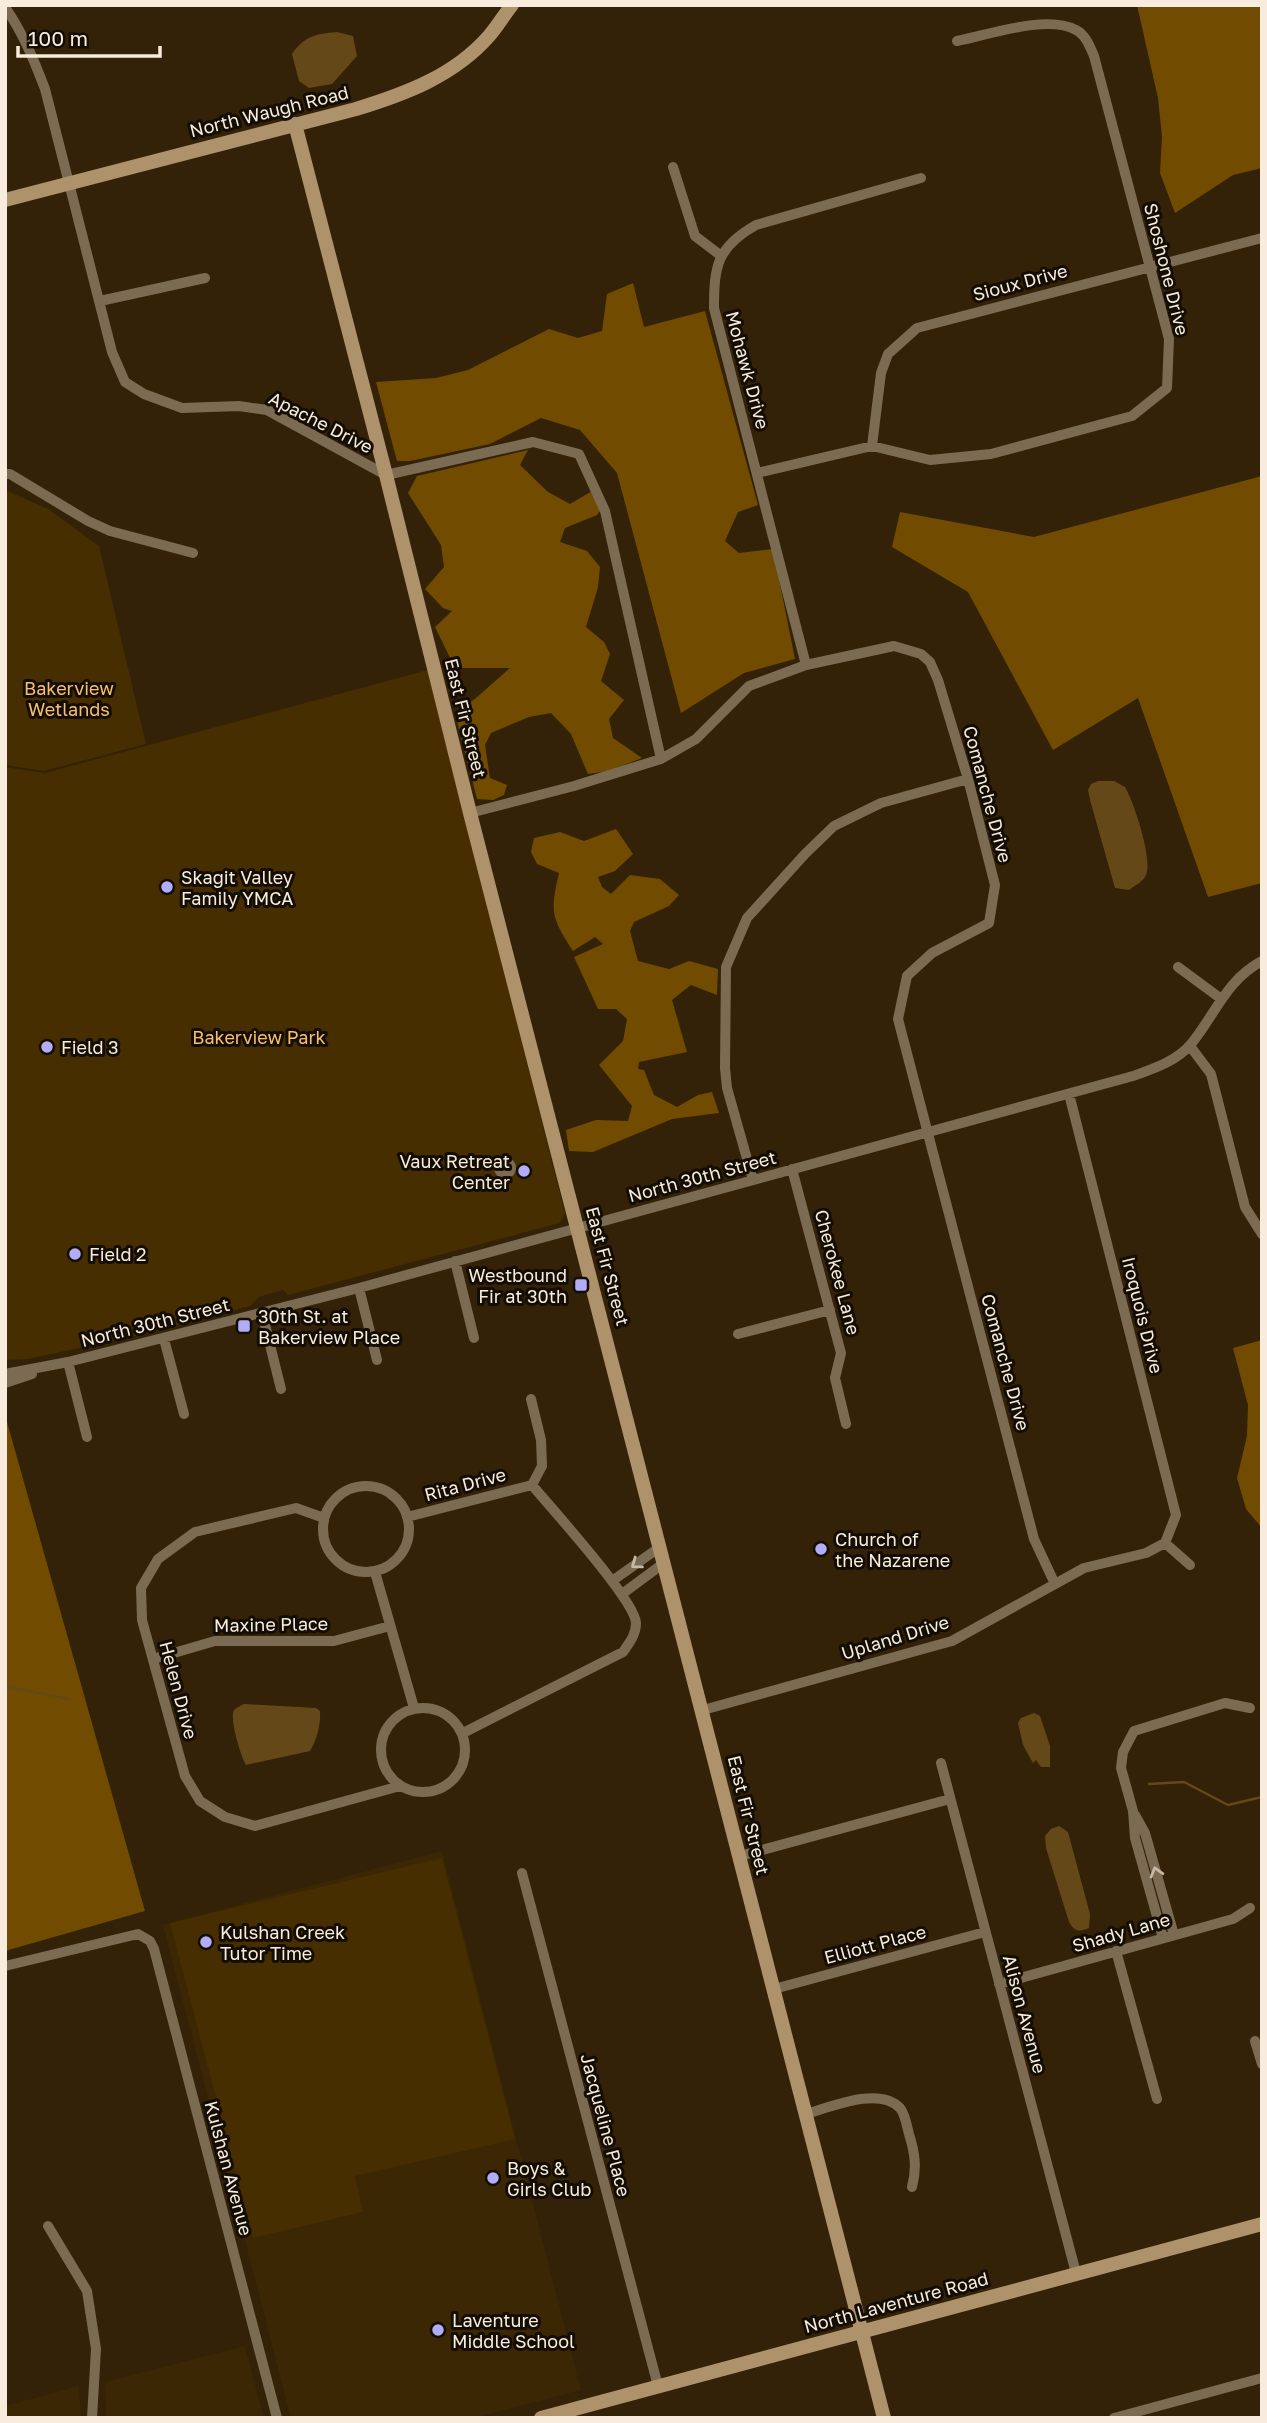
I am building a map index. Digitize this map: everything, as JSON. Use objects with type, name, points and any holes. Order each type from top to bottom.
[{"type":"street","name":"North Waugh Road","points":[[5,200],[398,96],[453,68],[488,37],[512,5]]},
{"type":"street","name":"Apache Drive","points":[[5,7],[18,26],[45,89],[112,352],[125,382],[144,394],[182,408],[239,406],[267,410],[386,475]]},
{"type":"street","name":"Shoshone Drive","points":[[757,473],[872,446],[930,460],[991,453],[1132,416],[1167,388],[1169,339],[1094,56],[1086,39],[1077,30],[1050,24],[957,41]]},
{"type":"street","name":"East Fir Street","points":[[295,124],[884,2418]]},
{"type":"street","points":[[673,167],[695,236],[720,255],[736,236],[755,225],[921,178]]},
{"type":"street","name":"Sioux Drive","points":[[872,446],[880,373],[888,354],[918,328],[1262,238]]},
{"type":"street","name":"Mohawk Drive","points":[[720,255],[714,285],[714,309],[806,665]]},
{"type":"street","points":[[100,301],[205,278]]},
{"type":"street","points":[[386,475],[533,442],[579,454],[605,511],[661,759]]},
{"type":"street","points":[[5,474],[10,474],[88,521],[110,531],[193,553]]},
{"type":"street","name":"Comanche Drive","points":[[470,813],[574,786],[661,759],[696,739],[749,686],[806,665],[894,646],[920,654],[930,662],[968,779],[995,885],[989,923],[932,953],[907,975],[898,1019],[1034,1539],[1055,1584]]},
{"type":"street","points":[[753,1180],[727,1088],[725,1068],[726,967],[747,918],[834,826],[881,803],[968,779]]},
{"type":"street","name":"North 30th Street","points":[[5,1374],[164,1339],[359,1288],[1153,1069],[1170,1061],[1190,1046],[1220,998],[1239,976],[1262,961]]},
{"type":"street","points":[[1178,967],[1220,998]]},
{"type":"street","points":[[1190,1046],[1211,1074],[1245,1207],[1262,1234]]},
{"type":"street","name":"Iroquois Drive","points":[[1069,1094],[1176,1515],[1165,1543]]},
{"type":"street","name":"Cherokee Lane","points":[[792,1169],[841,1353],[835,1378],[846,1424]]},
{"type":"street","points":[[455,1261],[474,1338]]},
{"type":"street","points":[[359,1288],[377,1360]]},
{"type":"street","points":[[738,1334],[830,1310]]},
{"type":"street","points":[[262,1313],[281,1389]]},
{"type":"street","points":[[164,1339],[184,1414]]},
{"type":"street","points":[[68,1362],[88,1437]]},
{"type":"street","name":"North 30th Street","points":[[5,1383],[68,1362]]},
{"type":"street","points":[[531,1399],[541,1440],[542,1466],[532,1485]]},
{"type":"street","name":"Rita Drive","points":[[407,1517],[532,1485],[612,1581],[636,1621],[633,1638],[623,1652],[463,1733]]},
{"type":"street","points":[[352,1488],[379,1488],[391,1494],[401,1504],[407,1517],[409,1529],[403,1551],[396,1561],[375,1572],[346,1568],[335,1559],[325,1540],[324,1518],[330,1505],[352,1488]]},
{"type":"street","name":"Helen Drive","points":[[324,1518],[296,1508],[195,1532],[158,1559],[141,1588],[142,1620],[185,1776],[200,1801],[225,1817],[255,1826],[400,1786]]},
{"type":"street","points":[[1165,1543],[1189,1565]]},
{"type":"street","name":"Upland Drive","points":[[703,1710],[952,1641],[1084,1568],[1146,1553],[1165,1543]]},
{"type":"street","points":[[612,1581],[660,1547]]},
{"type":"street","points":[[621,1594],[664,1563]]},
{"type":"street","points":[[375,1572],[414,1708]]},
{"type":"street","name":"Maxine Place","points":[[153,1659],[215,1641],[334,1641],[390,1626]]},
{"type":"street","points":[[1168,1937],[1145,1833],[1133,1811],[1121,1768],[1123,1752],[1134,1731],[1225,1703],[1251,1708]]},
{"type":"street","points":[[414,1708],[433,1709],[451,1717],[463,1733],[466,1751],[462,1769],[451,1783],[435,1792],[417,1793],[400,1786],[388,1775],[381,1759],[381,1742],[387,1727],[399,1715],[414,1708]]},
{"type":"street","name":"Alison Avenue","points":[[941,1763],[1076,2273]]},
{"type":"street","points":[[740,1856],[950,1799]]},
{"type":"street","name":"Jacqueline Place","points":[[522,1873],[658,2386]]},
{"type":"street","name":"Shady Lane","points":[[999,1984],[1233,1919],[1250,1908]]},
{"type":"street","name":"Elliott Place","points":[[774,1989],[985,1932]]},
{"type":"street","name":"Kulshan Avenue","points":[[5,1966],[138,1934],[150,1941],[277,2418]]},
{"type":"street","points":[[1116,1951],[1157,2099]]},
{"type":"street","points":[[1255,2041],[1262,2064]]},
{"type":"street","points":[[806,2114],[868,2098],[885,2098],[901,2109],[917,2169],[912,2187]]},
{"type":"street","points":[[48,2226],[87,2291],[96,2349],[92,2418]]},
{"type":"street","name":"North Laventure Road","points":[[541,2418],[1076,2273],[1261,2227]]},
{"type":"street","points":[[1114,2418],[1262,2378]]},
{"type":"shaded area","points":[[1137,5],[1262,5],[1262,168],[1233,175],[1175,213],[1160,173],[1162,137],[1158,98]]},
{"type":"shaded area","points":[[337,32],[353,36],[357,56],[332,84],[309,88],[299,81],[292,54],[301,43],[311,37]]},
{"type":"shaded area","points":[[633,283],[644,327],[705,311],[758,505],[738,512],[725,541],[739,553],[773,549],[795,659],[744,673],[681,713],[617,473],[580,430],[541,418],[490,444],[410,461],[397,461],[376,382],[436,378],[468,370],[549,329],[578,338],[602,331],[607,294]]},
{"type":"shaded area","points":[[528,450],[520,465],[548,492],[570,504],[599,487],[606,503],[597,515],[565,528],[560,542],[587,551],[600,567],[598,587],[586,627],[604,642],[610,654],[601,681],[624,700],[609,719],[613,738],[642,758],[609,771],[588,774],[571,734],[551,713],[529,717],[491,733],[485,745],[490,778],[507,785],[504,795],[493,800],[477,799],[455,713],[510,668],[455,668],[435,627],[452,611],[443,608],[425,589],[444,567],[441,545],[408,493],[417,476]]},
{"type":"shaded area","points":[[1262,476],[1262,883],[1208,897],[1138,698],[1053,750],[968,592],[892,547],[900,512],[1034,537]]},
{"type":"shaded area","points":[[1114,781],[1125,787],[1142,831],[1147,857],[1146,875],[1129,890],[1115,888],[1088,790],[1091,784]]},
{"type":"shaded area","points":[[616,829],[633,854],[615,871],[598,877],[602,887],[611,894],[630,875],[660,879],[679,895],[669,906],[634,922],[630,931],[638,961],[669,969],[689,961],[718,969],[717,995],[691,985],[672,1000],[687,1052],[639,1062],[638,1069],[644,1070],[654,1095],[677,1107],[698,1095],[712,1092],[719,1113],[672,1119],[593,1152],[569,1151],[566,1130],[596,1120],[628,1121],[632,1106],[599,1065],[623,1041],[627,1019],[616,1009],[598,1009],[574,957],[603,944],[595,937],[573,951],[554,914],[559,873],[537,864],[531,852],[534,838],[560,832],[584,841]]},
{"type":"shaded area","points":[[1262,1340],[1262,1528],[1246,1509],[1237,1478],[1247,1436],[1248,1405],[1233,1348]]},
{"type":"shaded area","points":[[5,1415],[145,1911],[5,1951]]},
{"type":"shaded area","points":[[244,1704],[316,1708],[320,1711],[319,1726],[310,1751],[246,1765],[233,1721],[234,1710]]},
{"type":"shaded area","points":[[1034,1713],[1040,1716],[1050,1746],[1050,1767],[1041,1767],[1036,1760],[1033,1763],[1023,1745],[1018,1723],[1021,1718]]},
{"type":"shaded area","points":[[1059,1826],[1068,1832],[1090,1914],[1089,1928],[1082,1930],[1075,1929],[1069,1922],[1046,1848],[1045,1836],[1051,1829]]},
{"type":"shaded area","name":"Laventure Middle School","points":[[442,1851],[581,2390],[474,2418],[291,2418],[163,1925]]},
{"type":"shaded area","points":[[245,2346],[264,2418],[106,2418],[105,2382]]},
{"type":"shaded area","points":[[79,2386],[81,2418],[5,2418],[5,2406]]},
{"type":"green space","name":"Bakerview Wetlands","points":[[5,490],[48,509],[99,546],[146,744],[44,771],[5,765]]},
{"type":"green space","name":"Bakerview Park","points":[[428,670],[565,1214],[560,1223],[288,1295],[283,1290],[259,1297],[250,1306],[135,1336],[28,1359],[5,1360],[5,767],[45,773]]},
{"type":"green space","points":[[442,1858],[515,2139],[355,2176],[363,2212],[253,2238],[170,1923]]},
{"type":"waterway","points":[[5,1686],[68,1699]]},
{"type":"waterway","points":[[1149,1784],[1184,1782],[1228,1805],[1262,1797]]},
{"type":"place","name":"Skagit Valley Family YMCA","points":[[167,887]]},
{"type":"place","name":"Field 3","points":[[47,1047]]},
{"type":"place","name":"Vaux Retreat Center","points":[[524,1171]]},
{"type":"place","name":"Field 2","points":[[75,1254]]},
{"type":"place","name":"Westbound Fir at 30th","points":[[581,1285]]},
{"type":"place","name":"30th St. at Bakerview Place","points":[[244,1326]]},
{"type":"place","name":"Church of the Nazarene","points":[[821,1549]]},
{"type":"place","name":"Kulshan Creek Tutor Time","points":[[206,1942]]},
{"type":"place","name":"Boys & Girls Club","points":[[493,2178]]},
{"type":"place","name":"Laventure Middle School","points":[[438,2330]]}]
